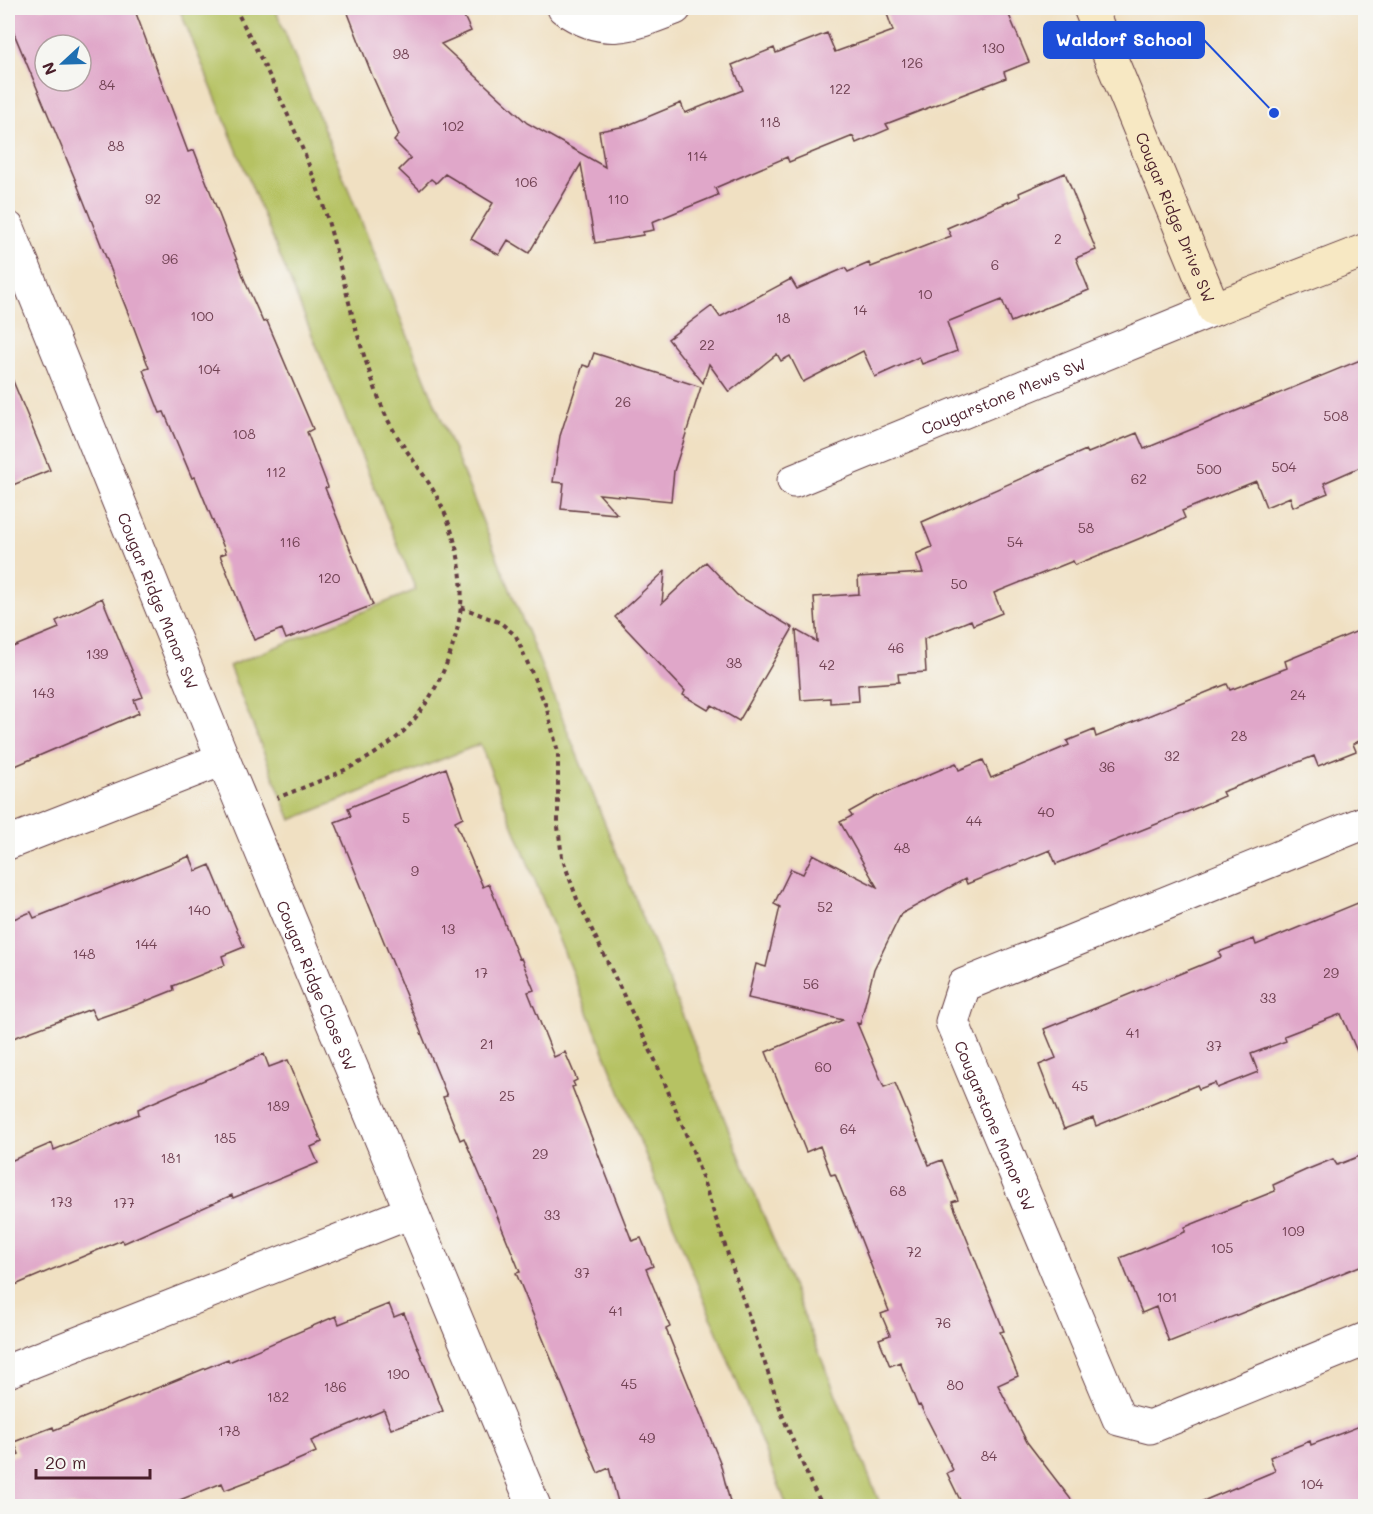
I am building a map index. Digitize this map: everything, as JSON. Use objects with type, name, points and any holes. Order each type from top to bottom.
[{"type":"street","points":[[564,8],[582,21],[611,26],[643,20],[675,8]]},
{"type":"street","name":"Cougar Ridge Drive SW","points":[[1090,8],[1214,309],[1365,250]]},
{"type":"street","name":"Cougar Ridge Manor SW","points":[[8,228],[17,280],[223,759]]},
{"type":"street","name":"Cougarstone Mews SW","points":[[794,481],[1214,309]]},
{"type":"street","points":[[8,843],[223,759]]},
{"type":"street","name":"Cougar Ridge Close SW","points":[[223,759],[534,1506]]},
{"type":"street","name":"Cougarstone Manor SW","points":[[1365,822],[964,985],[952,1022],[1119,1419],[1150,1427],[1365,1339]]},
{"type":"street","points":[[8,1371],[411,1212]]},
{"type":"path","points":[[235,8],[287,114],[328,219],[353,320],[388,422],[442,506],[457,559],[461,585],[461,607],[450,652],[440,676],[413,720],[392,742],[351,768],[277,798]]},
{"type":"path","points":[[461,607],[501,623],[516,636],[538,688],[558,752],[558,827],[566,867],[595,939],[655,1060],[693,1151],[783,1417],[811,1484],[823,1506]]},
{"type":"green space","points":[[179,8],[275,8],[881,1506],[787,1506],[480,744],[291,820],[229,666],[416,590]]},
{"type":"building","points":[[8,8],[134,8],[188,152],[194,150],[247,286],[263,322],[267,321],[313,429],[307,432],[328,487],[325,488],[373,605],[286,639],[282,629],[254,640],[220,555],[226,553],[195,477],[192,478],[164,412],[160,413],[143,370],[149,368],[134,328],[39,93],[93,93],[93,33],[33,33],[33,79],[8,19]]},
{"type":"building","points":[[346,8],[460,8],[471,31],[441,44],[527,123],[605,167],[599,131],[626,126],[681,103],[685,113],[743,90],[732,65],[774,48],[776,53],[827,33],[835,52],[893,31],[885,8],[1006,8],[1029,62],[1004,72],[1006,78],[886,124],[889,129],[856,143],[853,136],[789,162],[787,157],[715,188],[718,195],[652,222],[654,230],[643,232],[643,235],[595,243],[581,164],[529,253],[508,240],[499,255],[471,239],[493,203],[445,174],[436,183],[431,179],[420,190],[399,170],[411,158],[394,141],[399,135],[372,75]]},
{"type":"building","points":[[1065,173],[1096,250],[1076,258],[1089,290],[1011,322],[1002,300],[947,322],[957,351],[922,364],[919,357],[875,377],[863,351],[803,382],[790,356],[781,361],[777,354],[729,392],[709,364],[703,383],[668,339],[712,306],[720,317],[791,279],[797,289],[845,268],[848,272],[869,263],[871,267],[951,236],[947,228],[1020,197],[1019,193]]},
{"type":"building","points":[[594,353],[701,387],[674,471],[671,501],[599,494],[617,514],[561,509],[564,483],[553,482],[560,436],[583,365],[589,367]]},
{"type":"building","points":[[1365,358],[1365,465],[1324,483],[1328,493],[1293,507],[1290,497],[1266,507],[1256,481],[1182,511],[1185,518],[1170,526],[1075,565],[1073,561],[994,593],[1002,613],[973,625],[971,620],[924,639],[926,672],[898,674],[899,682],[858,685],[859,701],[830,703],[830,698],[801,700],[796,630],[817,642],[814,597],[859,594],[858,577],[923,573],[916,554],[932,547],[922,522],[1086,450],[1088,453],[1137,433],[1144,449]]},
{"type":"building","points":[[8,369],[50,470],[8,487]]},
{"type":"building","points":[[706,562],[737,595],[793,628],[739,721],[712,705],[708,710],[683,695],[685,691],[615,617],[665,571],[662,603]]},
{"type":"building","points":[[102,598],[143,697],[134,700],[139,713],[8,769],[8,649],[59,628],[56,621]]},
{"type":"building","points":[[1365,628],[1365,738],[1353,744],[1356,751],[1318,766],[1314,756],[1222,792],[1224,796],[1187,812],[1056,864],[1050,850],[967,884],[965,879],[901,914],[874,969],[860,1024],[857,1023],[884,1087],[895,1083],[929,1165],[942,1160],[958,1200],[952,1202],[1004,1331],[1000,1332],[1018,1376],[998,1385],[1027,1442],[1076,1506],[963,1506],[947,1473],[953,1470],[920,1405],[918,1406],[900,1362],[890,1366],[879,1339],[890,1335],[881,1314],[889,1311],[835,1174],[831,1175],[820,1146],[806,1152],[766,1052],[843,1020],[748,998],[756,964],[766,967],[780,907],[774,904],[791,869],[803,874],[813,854],[877,887],[840,822],[852,816],[849,812],[876,797],[956,763],[959,770],[983,760],[991,778],[1069,745],[1067,741],[1094,730],[1096,737],[1227,684],[1230,690],[1287,668],[1285,661]]},
{"type":"building","points":[[446,768],[463,817],[455,821],[483,887],[489,884],[519,959],[521,958],[534,990],[528,992],[554,1057],[565,1052],[577,1080],[573,1082],[575,1086],[572,1087],[632,1241],[641,1238],[653,1266],[646,1269],[670,1327],[666,1329],[720,1462],[731,1506],[619,1506],[609,1468],[598,1473],[516,1273],[520,1272],[491,1201],[464,1138],[460,1140],[443,1097],[447,1096],[335,822],[351,816],[348,808]]},
{"type":"building","points":[[190,856],[196,871],[210,865],[244,947],[222,956],[225,965],[173,986],[174,990],[139,1004],[96,1019],[91,1009],[8,1040],[8,921],[31,912],[34,918]]},
{"type":"building","points":[[1365,900],[1365,1070],[1341,1014],[1284,1036],[1286,1041],[1251,1054],[1258,1072],[1217,1088],[1215,1083],[1199,1089],[1197,1085],[1096,1126],[1093,1118],[1064,1129],[1039,1065],[1056,1058],[1044,1029],[1221,957],[1219,952],[1254,939],[1256,945]]},
{"type":"building","points":[[264,1054],[269,1067],[288,1060],[322,1142],[311,1147],[318,1163],[233,1198],[232,1195],[124,1243],[122,1240],[8,1288],[8,1162],[52,1143],[54,1150],[139,1114],[138,1109]]},
{"type":"building","points":[[1365,1154],[1365,1264],[1169,1342],[1156,1307],[1142,1313],[1120,1258],[1185,1232],[1185,1227],[1275,1191],[1273,1185],[1306,1170],[1333,1159],[1337,1165]]},
{"type":"building","points":[[389,1304],[394,1317],[404,1313],[443,1411],[391,1429],[384,1410],[311,1441],[316,1452],[225,1490],[222,1483],[165,1506],[8,1506],[8,1458],[19,1454],[14,1442],[53,1427],[54,1430],[228,1359],[229,1362],[336,1316],[339,1324]]},
{"type":"building","points":[[1365,1424],[1365,1506],[1191,1506],[1275,1471],[1270,1457],[1310,1441],[1311,1445]]},
{"type":"place","name":"Waldorf School","points":[[1274,113]]}]
